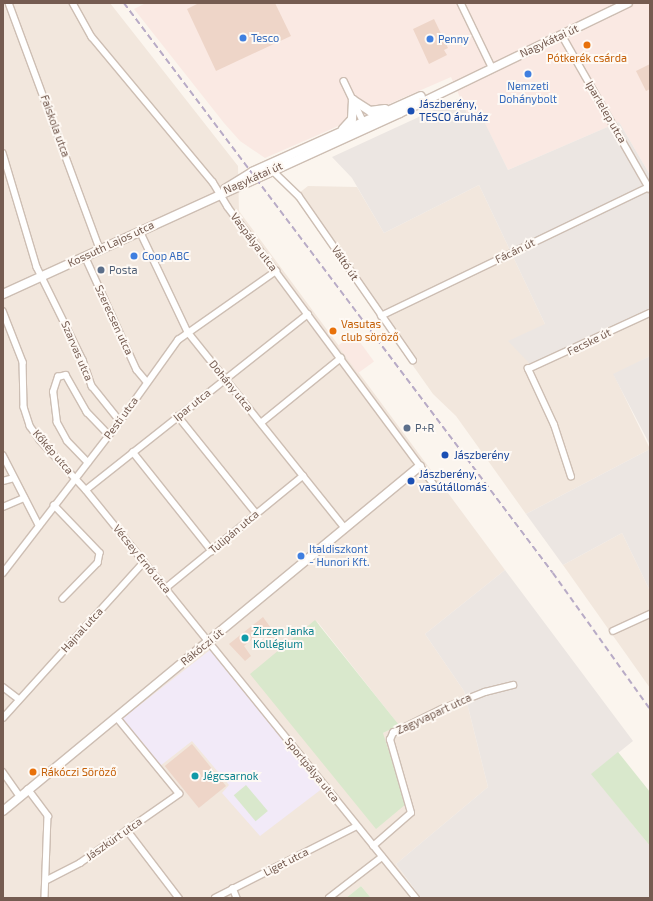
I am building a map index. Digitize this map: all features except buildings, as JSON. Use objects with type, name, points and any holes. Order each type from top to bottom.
[{"type":"street","name":"Faiskola utca","points":[[10,3],[100,249]]},
{"type":"street","name":"Vaspálya utca","points":[[73,3],[92,37],[220,194],[433,484]]},
{"type":"street","points":[[461,3],[492,67]]},
{"type":"street","name":"Nagykátai út","points":[[220,194],[628,3]]},
{"type":"street","name":"Ipartelep utca","points":[[562,35],[649,188]]},
{"type":"street","name":"Nagykátai út","points":[[220,194],[252,172],[332,136],[365,126],[401,104],[468,78]]},
{"type":"street","points":[[344,81],[365,126]]},
{"type":"street","points":[[353,100],[370,111],[401,104]]},
{"type":"street","points":[[332,136],[352,119],[353,100]]},
{"type":"street","name":"Szarvas utca","points":[[3,154],[42,277],[83,360],[92,386],[120,421]]},
{"type":"street","name":"Váltó út","points":[[272,170],[299,196],[413,360]]},
{"type":"street","name":"Fácán út","points":[[381,316],[649,188]]},
{"type":"street","name":"Kossuth Lajos utca","points":[[3,294],[220,194]]},
{"type":"street","name":"Dohány utca","points":[[140,231],[188,332],[345,528]]},
{"type":"street","name":"Szerecsen utca","points":[[85,256],[137,370],[147,382]]},
{"type":"street","name":"Pesti utca","points":[[3,573],[120,421],[178,340],[276,271]]},
{"type":"street","name":"Kőkép utca","points":[[3,311],[23,362],[24,407],[30,426],[75,478]]},
{"type":"street","name":"Fecske út","points":[[571,477],[554,425],[528,369],[650,313]]},
{"type":"street","name":"Ipar utca","points":[[86,490],[224,378],[308,314]]},
{"type":"street","points":[[261,423],[341,358]]},
{"type":"street","points":[[88,463],[67,441],[57,423],[54,392],[58,376],[66,375],[87,412],[109,435]]},
{"type":"street","points":[[178,416],[256,513]]},
{"type":"street","points":[[133,452],[212,551]]},
{"type":"street","points":[[3,455],[39,525]]},
{"type":"street","name":"Rákóczi út","points":[[3,811],[420,466]]},
{"type":"street","name":"Tulipán utca","points":[[166,588],[302,476]]},
{"type":"street","points":[[3,481],[14,478]]},
{"type":"street","name":"Vécsey Ernő utca","points":[[75,478],[209,641]]},
{"type":"street","points":[[3,507],[24,498]]},
{"type":"street","points":[[54,505],[100,553],[98,563],[63,599]]},
{"type":"street","name":"Hajnal utca","points":[[3,718],[144,562]]},
{"type":"street","points":[[613,631],[650,614]]},
{"type":"street","name":"Sportpálya utca","points":[[209,641],[416,898]]},
{"type":"street","name":"Zagyvapart utca","points":[[373,846],[411,813],[390,740],[393,733],[442,709],[485,692],[513,685]]},
{"type":"street","points":[[3,687],[19,699]]},
{"type":"street","name":"Jászkürt utca","points":[[47,880],[80,863],[179,794],[116,717]]},
{"type":"street","points":[[3,772],[20,796]]},
{"type":"street","points":[[28,789],[48,816],[47,880],[45,898]]},
{"type":"street","name":"Liget utca","points":[[215,898],[357,826]]},
{"type":"street","points":[[126,830],[178,898]]},
{"type":"street","points":[[329,898],[382,857]]},
{"type":"street","points":[[233,888],[237,898]]},
{"type":"shaded area","points":[[3,3],[110,3],[238,166],[239,211],[505,570],[425,634],[464,691],[488,787],[396,864],[416,892],[409,898],[371,898],[361,886],[346,898],[3,898]],"holes":[[[316,620],[398,724],[383,733]]]},
{"type":"shaded area","points":[[146,3],[650,3],[650,175],[619,122],[508,170],[482,118],[471,122],[451,77],[265,158],[240,141],[224,123],[134,9]]},
{"type":"shaded area","points":[[460,98],[471,122],[482,117],[508,170],[619,122],[650,175],[650,308],[530,364],[508,341],[545,324],[479,185],[384,233],[352,178],[332,157]]},
{"type":"shaded area","points":[[479,185],[545,324],[530,364],[650,308],[650,356],[614,375],[650,449],[526,514],[456,416],[433,394],[294,197],[308,186],[357,187],[384,233]]},
{"type":"shaded area","points":[[354,334],[374,362],[358,373],[338,346]]},
{"type":"shaded area","points":[[650,356],[650,445],[613,374]]},
{"type":"shaded area","points":[[650,449],[650,591],[622,533],[563,565],[526,514]]},
{"type":"shaded area","points":[[622,533],[650,591],[650,688],[563,565]]},
{"type":"shaded area","points":[[505,570],[633,741],[592,774],[650,846],[650,898],[421,898],[396,864],[488,787],[464,691],[425,634]]},
{"type":"shaded area","points":[[210,650],[323,788],[260,836],[222,793],[229,785],[192,741],[160,766],[122,719]]},
{"type":"green space","points":[[315,620],[399,725],[383,733],[406,804],[376,829],[250,674]]},
{"type":"green space","points":[[618,752],[650,792],[650,846],[591,774]]},
{"type":"green space","points":[[246,785],[268,811],[256,821],[234,795]]},
{"type":"green space","points":[[361,886],[371,898],[346,898]]},
{"type":"railway","points":[[124,3],[553,573],[650,709]]},
{"type":"place","name":"Tesco","points":[[243,38]]},
{"type":"place","name":"Penny","points":[[430,39]]},
{"type":"place","name":"Pótkerék csárda","points":[[587,45]]},
{"type":"place","name":"Nemzeti Dohánybolt","points":[[528,74]]},
{"type":"place","name":"Jászberény, TESCO áruház","points":[[411,111]]},
{"type":"place","name":"Coop ABC","points":[[134,256]]},
{"type":"place","name":"Posta","points":[[101,270]]},
{"type":"place","name":"Vasutas club söröző","points":[[333,331]]},
{"type":"place","name":"P+R","points":[[407,428]]},
{"type":"place","name":"Jászberény","points":[[445,455]]},
{"type":"place","name":"Jászberény, vasútállomás","points":[[411,481]]},
{"type":"place","name":"Italdiszkont - Hunori Kft.","points":[[301,556]]},
{"type":"place","name":"Zirzen Janka Kollégium","points":[[245,638]]},
{"type":"place","name":"Rákóczi Söröző","points":[[33,772]]},
{"type":"place","name":"Jégcsarnok","points":[[195,776]]}]
